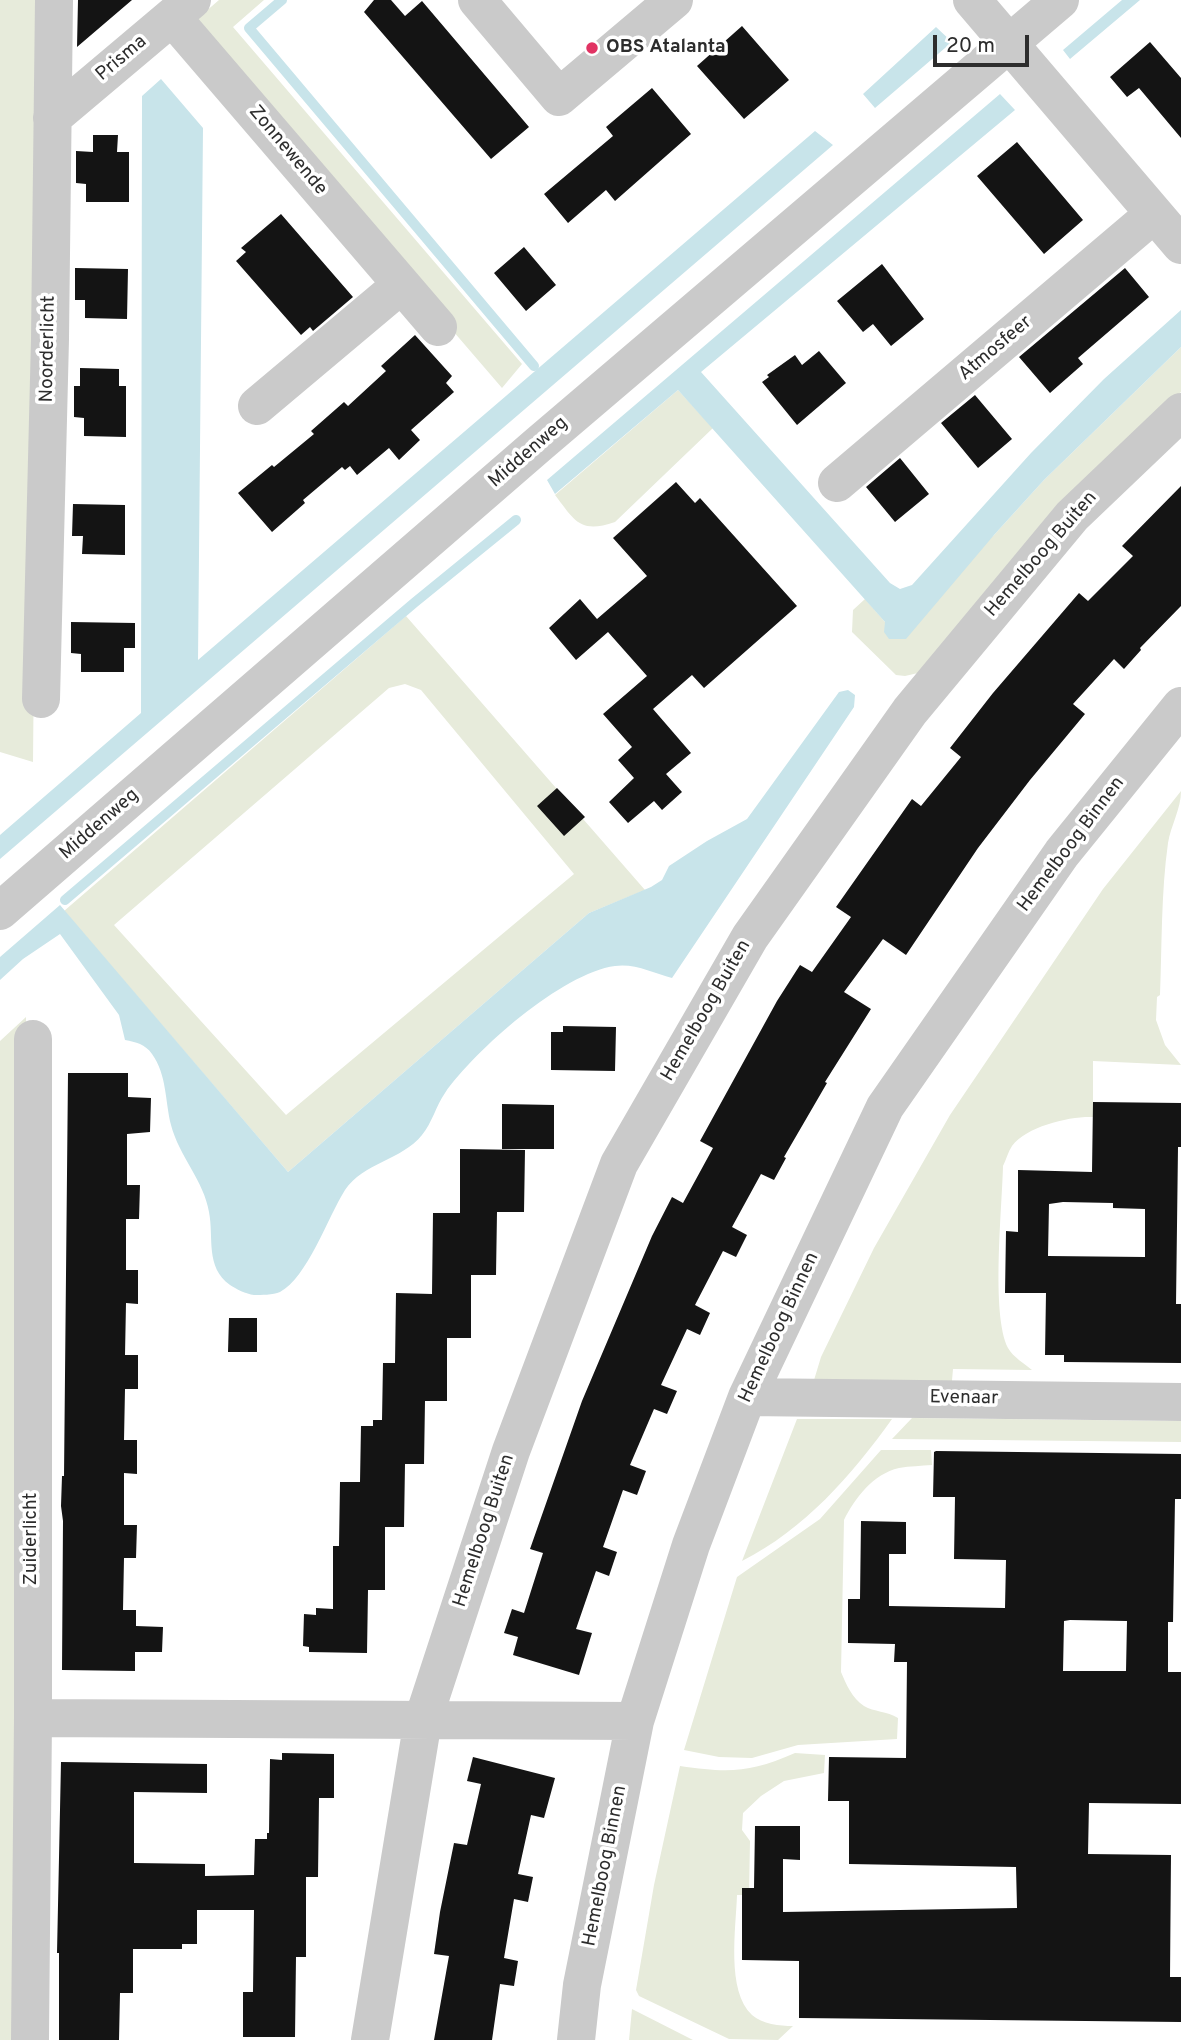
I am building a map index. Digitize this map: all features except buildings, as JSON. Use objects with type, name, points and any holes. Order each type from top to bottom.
[{"type":"street","name":"Noorderlicht","points":[[41,699],[50,339],[54,0]]},
{"type":"street","points":[[477,0],[559,97],[674,0]]},
{"type":"street","points":[[972,0],[1181,245]]},
{"type":"street","name":"Middenweg","points":[[0,911],[540,444],[1060,0]]},
{"type":"street","name":"Prisma","points":[[52,118],[182,9]]},
{"type":"street","name":"Zonnewende","points":[[182,9],[401,285],[438,327]]},
{"type":"street","name":"Atmosfeer","points":[[837,483],[1154,214]]},
{"type":"street","points":[[257,406],[401,285]]},
{"type":"street","name":"Hemelboog Buiten","points":[[370,2040],[423,1720],[511,1451],[619,1164],[750,937],[910,711],[1072,516],[1181,412]]},
{"type":"street","name":"Hemelboog Binnen","points":[[576,2040],[582,1985],[635,1721],[691,1545],[747,1397],[886,1107],[1062,853],[1181,706]]},
{"type":"street","name":"Zuiderlicht","points":[[30,2040],[33,1038]]},
{"type":"street","name":"Evenaar","points":[[747,1397],[1181,1402]]},
{"type":"street","points":[[33,1718],[635,1721]]},
{"type":"green space","points":[[0,0],[40,0],[33,762],[0,752]]},
{"type":"green space","points":[[219,0],[264,0],[233,27],[522,364],[502,388],[190,25]]},
{"type":"green space","points":[[1181,347],[1181,392],[1097,472],[918,673],[896,675],[852,632],[853,610],[865,599],[885,622],[994,535],[1044,480]]},
{"type":"green space","points":[[678,390],[713,428],[615,522],[594,526],[579,523],[555,495]]},
{"type":"green space","points":[[406,616],[645,890],[589,913],[288,1172],[64,911]],"holes":[[[405,684],[421,690],[574,874],[286,1115],[114,925],[389,688]]]},
{"type":"green space","points":[[1181,791],[1169,836],[1166,862],[1160,995],[1157,997],[1156,1020],[1165,1045],[1181,1065],[1093,1061],[1093,1117],[1061,1120],[1028,1133],[1012,1146],[1003,1166],[1000,1311],[1008,1348],[1032,1370],[953,1369],[951,1392],[811,1390],[821,1357],[874,1248],[950,1115],[1103,889]]},
{"type":"green space","points":[[26,1017],[16,2040],[0,2040],[0,1041]]},
{"type":"green space","points":[[912,1418],[1181,1421],[1181,1442],[892,1439]]},
{"type":"green space","points":[[797,1419],[892,1419],[843,1481],[806,1517],[765,1548],[742,1561]]},
{"type":"green space","points":[[881,1450],[931,1450],[932,1465],[899,1468],[873,1481],[859,1495],[844,1520],[841,1672],[850,1691],[860,1703],[898,1718],[897,1739],[798,1745],[752,1758],[719,1757],[684,1750],[737,1577],[820,1519]]},
{"type":"green space","points":[[795,1753],[825,1755],[824,1773],[784,1781],[761,1796],[743,1813],[742,1830],[750,1841],[749,1895],[737,1895],[734,1941],[736,1975],[744,2004],[752,2015],[761,2021],[793,2026],[778,2040],[729,2039],[639,1996],[636,1990],[654,1885],[680,1766],[739,1770]]},
{"type":"green space","points":[[632,2009],[693,2040],[629,2040]]},
{"type":"water","points":[[1122,0],[1140,0],[1070,59],[1063,50]]},
{"type":"water","points":[[936,27],[952,42],[875,108],[863,94]]},
{"type":"water","points":[[161,79],[203,128],[198,660],[815,131],[833,145],[0,859],[0,835],[141,713],[142,96]]},
{"type":"water","points":[[1000,94],[1015,110],[701,372],[890,583],[900,589],[912,585],[1031,453],[1104,379],[1181,310],[1181,347],[1044,480],[906,639],[889,639],[884,632],[885,622],[678,390],[555,494],[547,480]]},
{"type":"water","points":[[848,690],[855,695],[854,707],[672,978],[637,967],[615,966],[570,983],[521,1016],[459,1075],[442,1098],[422,1135],[414,1143],[372,1167],[345,1190],[308,1261],[290,1285],[280,1292],[254,1295],[244,1292],[230,1285],[217,1270],[212,1252],[206,1201],[171,1125],[163,1079],[157,1062],[143,1046],[125,1040],[119,1015],[60,934],[23,959],[0,980],[0,957],[60,905],[288,1172],[589,913],[651,887],[662,880],[669,866],[747,819],[839,692]]},
{"type":"waterway","points":[[282,0],[249,28],[534,366]]},
{"type":"waterway","points":[[65,900],[414,603],[516,520]]},
{"type":"place","name":"OBS Atalanta","points":[[592,48]]}]
